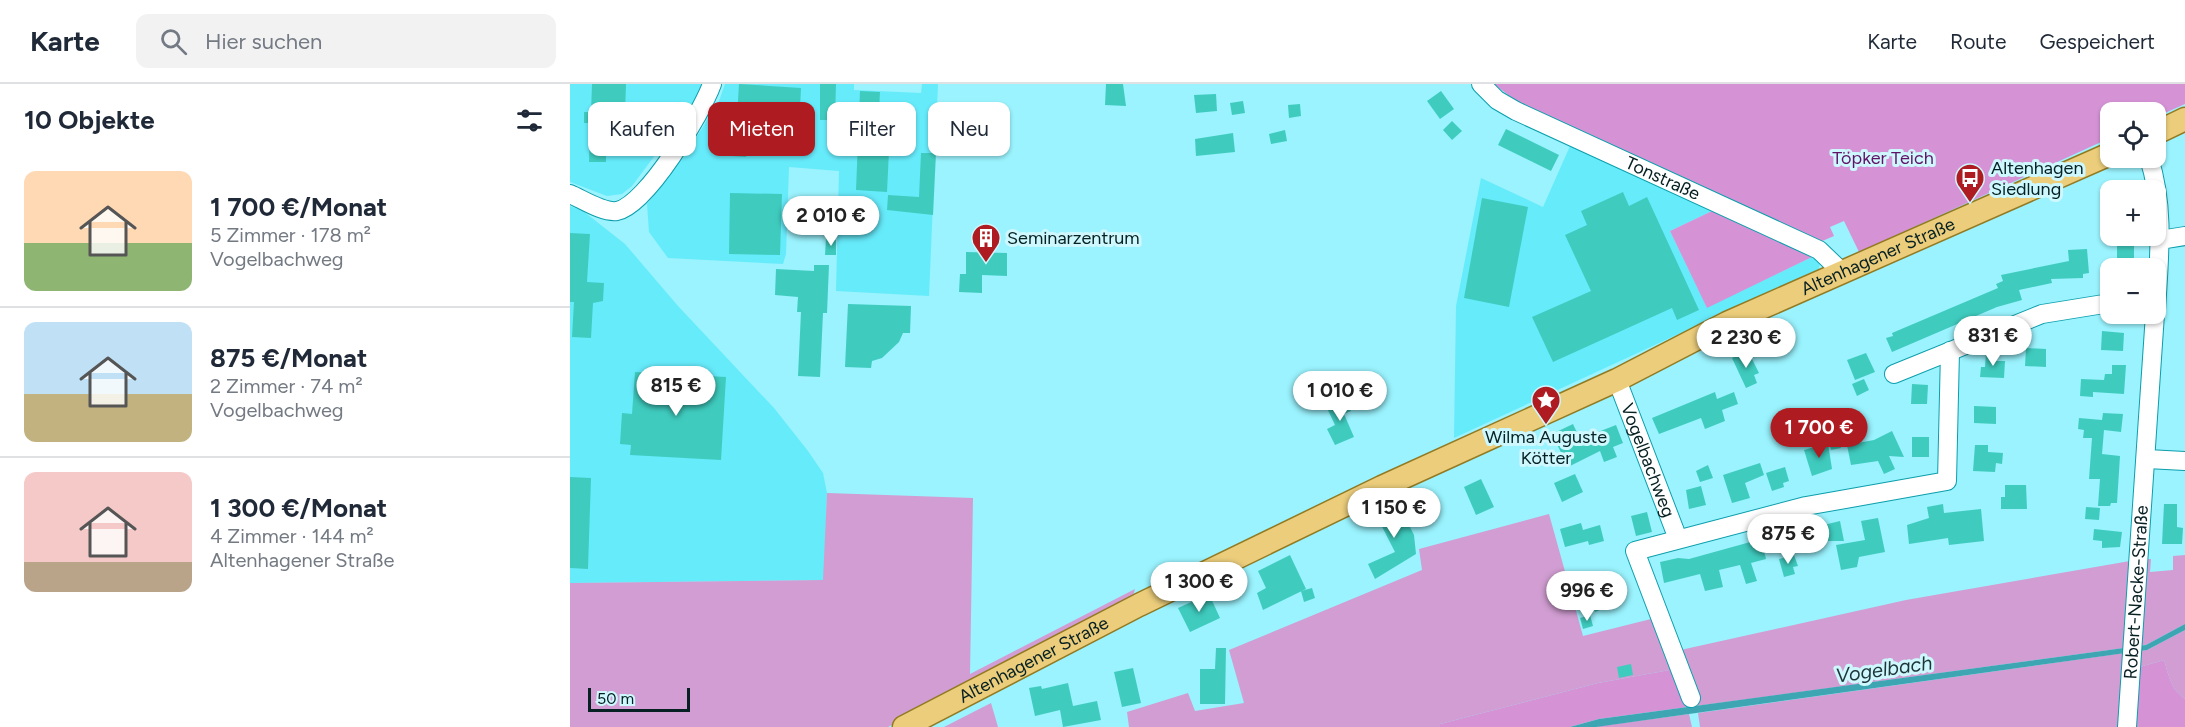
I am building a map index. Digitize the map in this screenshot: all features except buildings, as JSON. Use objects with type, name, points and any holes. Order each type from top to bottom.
[{"type":"main road","points":[[2166,129],[2185,119]]},
{"type":"main road","name":"Altenhagener Straße","points":[[904,727],[1139,605],[1382,487],[1617,380],[1720,327],[2100,158]]},
{"type":"street","points":[[570,194],[607,210],[616,211],[627,207],[645,190],[675,152],[696,119],[712,84]]},
{"type":"street","name":"Tonstraße","points":[[1481,84],[1497,100],[1516,111],[1819,250],[1842,272]]},
{"type":"street","points":[[2166,239],[2185,236]]},
{"type":"street","points":[[1894,374],[2042,314],[2100,305]]},
{"type":"street","name":"Robert-Nacke-Straße","points":[[2127,727],[2154,324]]},
{"type":"street","name":"Vogelbachweg","points":[[1691,698],[1635,551],[1806,506],[1947,481],[1950,351]]},
{"type":"street","name":"Vogelbachweg","points":[[1617,380],[1678,539]]},
{"type":"street","points":[[2146,459],[2185,461]]},
{"type":"shaded area","points":[[570,84],[703,84],[695,102],[588,102],[588,156],[654,156],[632,186],[622,194],[607,196],[570,182]]},
{"type":"shaded area","points":[[725,84],[854,84],[854,90],[921,93],[922,84],[938,84],[937,102],[928,102],[928,156],[935,156],[929,296],[836,291],[839,171],[789,167],[786,254],[783,264],[668,258],[649,232],[647,204],[685,156],[696,156],[696,138],[708,119],[708,156],[815,156],[815,102],[719,101]]},
{"type":"shaded area","points":[[1570,146],[1712,211],[1670,231],[1707,307],[1812,257],[1820,260],[1819,269],[1454,438],[1456,306],[1481,178],[1543,207]]},
{"type":"shaded area","points":[[570,206],[583,211],[625,244],[678,306],[774,408],[823,473],[827,493],[824,580],[570,583]]},
{"type":"shaded area","points":[[827,493],[973,498],[970,674],[1135,589],[1133,596],[1048,644],[888,727],[570,727],[570,583],[823,580]]},
{"type":"shaded area","points":[[1549,514],[1583,636],[1655,618],[1675,669],[1598,683],[1440,724],[1440,727],[1129,727],[1127,712],[1188,693],[1195,711],[1244,703],[1229,650],[1422,570],[1419,549]]},
{"type":"shaded area","points":[[2185,555],[2185,624],[2146,645],[2137,646],[2147,559],[2151,559],[2150,572],[2173,570],[2173,556]]},
{"type":"shaded area","points":[[2130,561],[2132,647],[1696,706],[1676,651],[1906,600]]},
{"type":"shaded area","points":[[2185,624],[2185,630],[2147,650],[1596,727],[1570,727],[1599,719],[2146,645]]},
{"type":"shaded area","points":[[2185,630],[2185,699],[2169,677],[2164,660],[2136,668],[2137,651],[2147,650]]},
{"type":"shaded area","points":[[2131,652],[2124,727],[1700,727],[1698,713]]},
{"type":"shaded area","points":[[991,703],[998,727],[944,727]]},
{"type":"shaded area","points":[[1689,714],[1692,727],[1596,727],[1600,726]]},
{"type":"green space","name":"Töpker Teich","points":[[1494,84],[2185,84],[2185,104],[2166,113],[2166,102],[2100,102],[2100,143],[1859,252],[1844,221],[1830,227],[1834,236],[1820,242],[1521,105]]},
{"type":"green space","points":[[1712,211],[1812,257],[1707,308],[1670,231]]},
{"type":"green space","points":[[2164,660],[2169,677],[2185,699],[2185,727],[2131,727],[2136,668]]},
{"type":"green space","points":[[1675,669],[1688,707],[1599,719],[1570,727],[1440,727],[1440,724],[1598,683]]},
{"type":"place","name":"Altenhagen Siedlung","points":[[1970,204]]},
{"type":"place","name":"Seminarzentrum","points":[[986,264]]},
{"type":"place","name":"Wilma Auguste Kötter","points":[[1546,426]]},
{"type":"water label","name":"Vogelbach","points":[[1884,669]]}]
